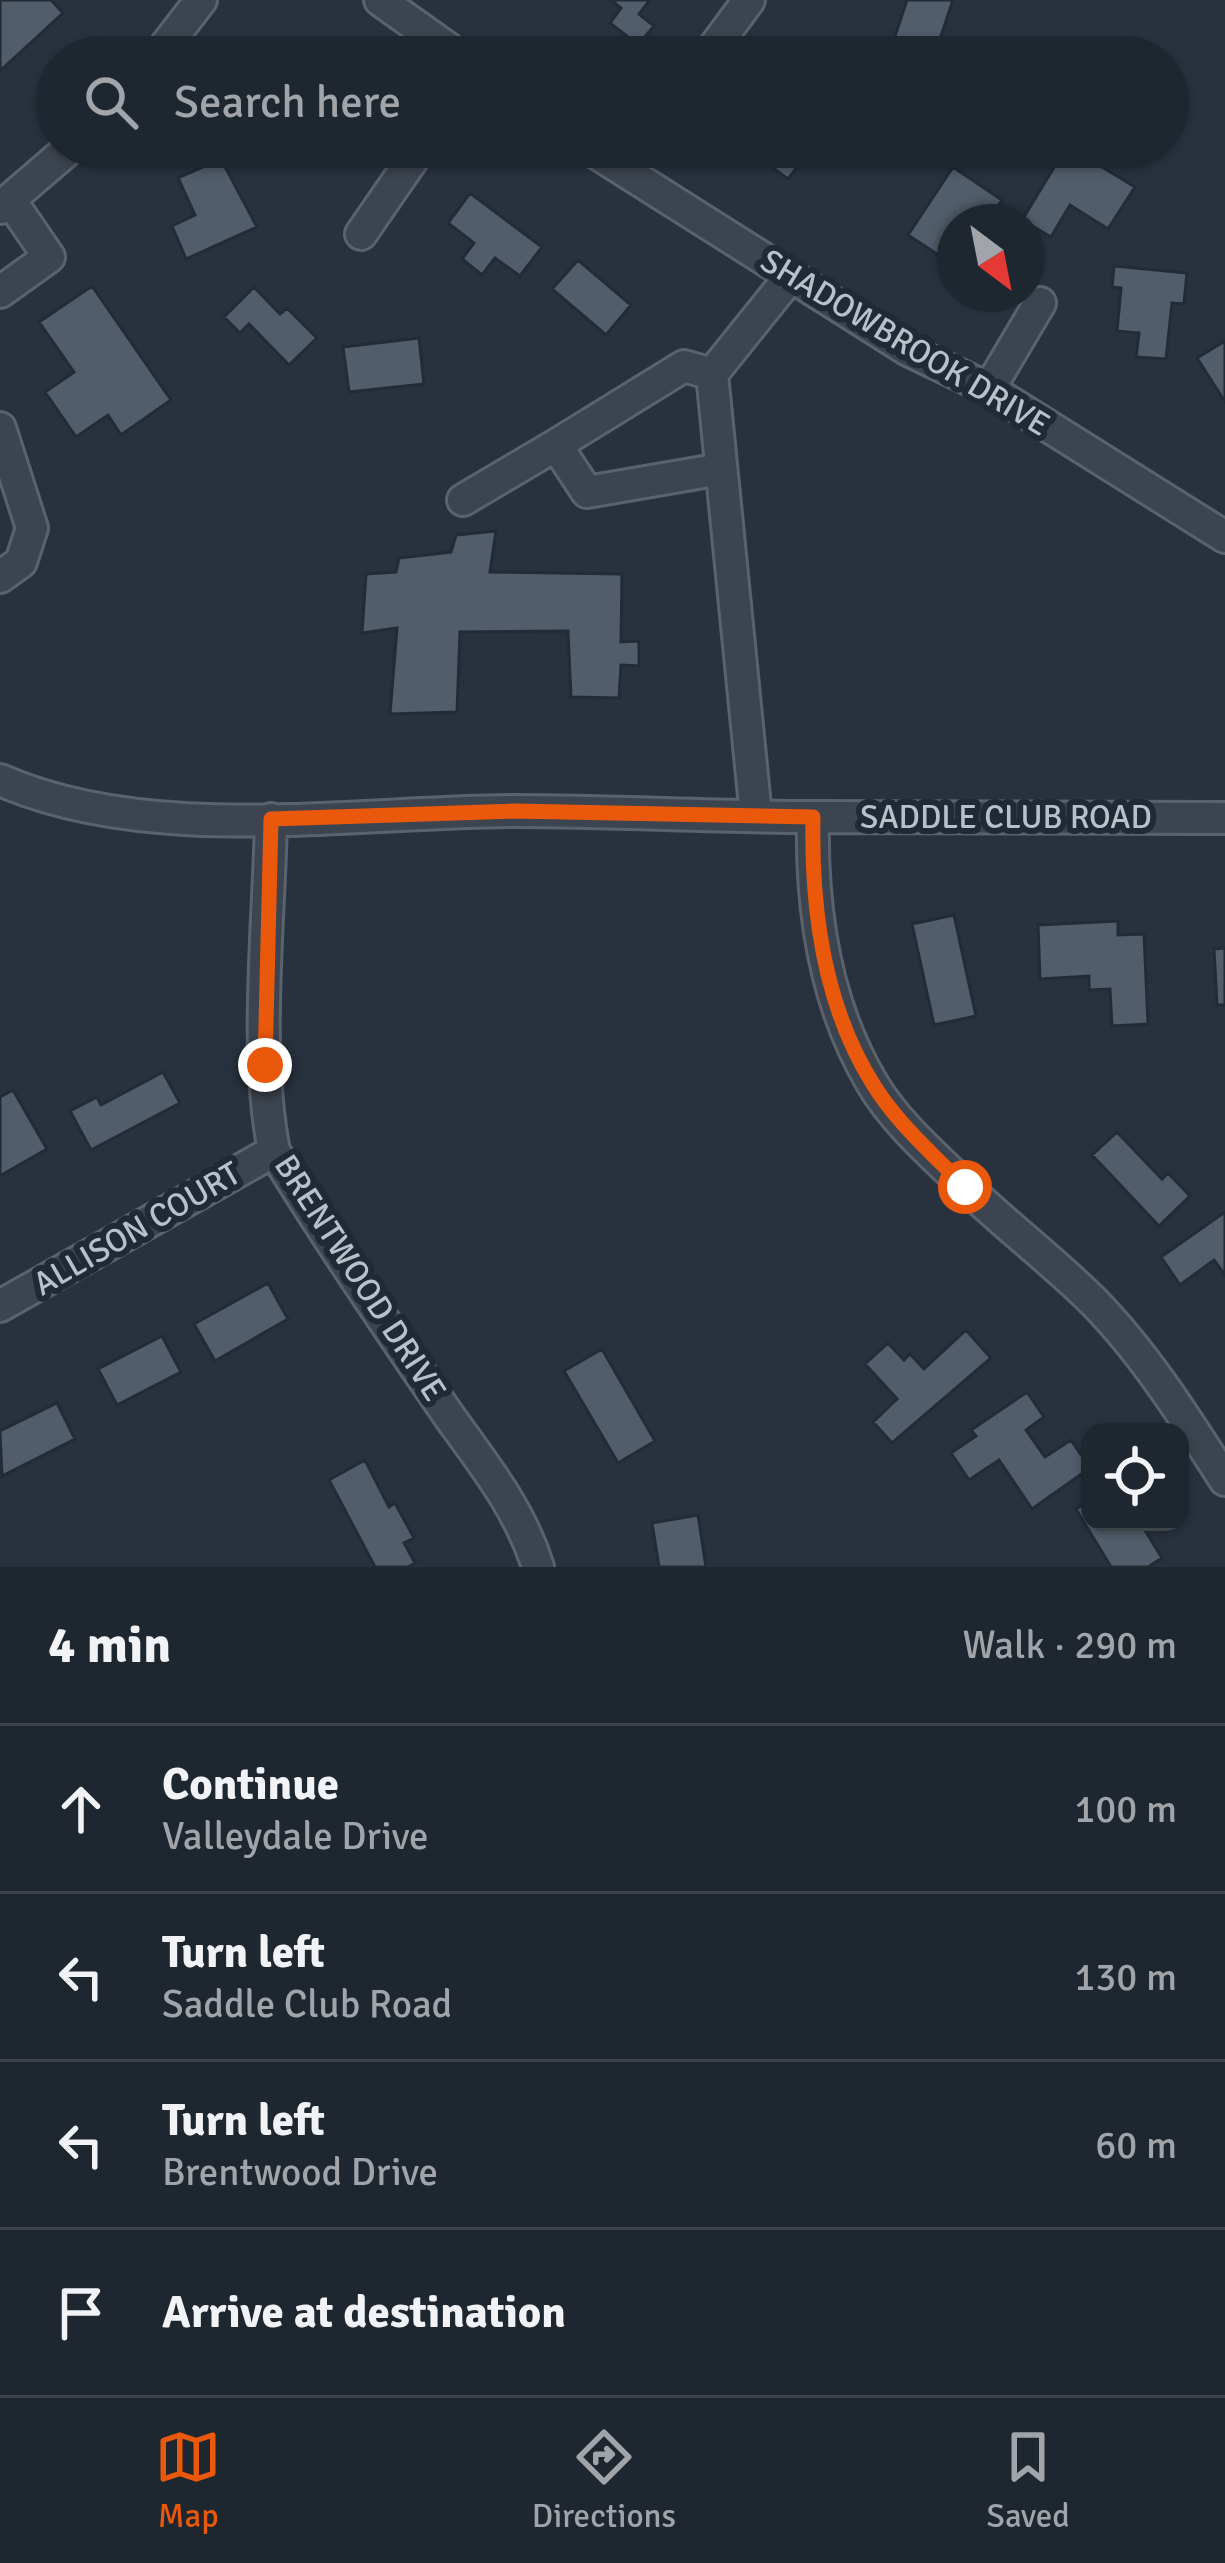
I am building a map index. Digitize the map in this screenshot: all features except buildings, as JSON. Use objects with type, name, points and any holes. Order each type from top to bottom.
[{"type":"street","points":[[173,36],[201,0]]},
{"type":"street","points":[[380,0],[431,36]]},
{"type":"street","points":[[722,36],[749,0]]},
{"type":"street","points":[[0,292],[49,257],[5,204],[47,168]]},
{"type":"street","points":[[361,234],[407,168]]},
{"type":"street","name":"SHADOWBROOK DRIVE","points":[[647,168],[790,277],[908,350],[989,389],[1225,538]]},
{"type":"street","points":[[756,816],[712,374],[790,277]]},
{"type":"street","points":[[989,389],[1035,312]]},
{"type":"street","points":[[463,500],[684,366],[712,374]]},
{"type":"street","points":[[0,428],[32,528],[21,562],[0,577]]},
{"type":"street","points":[[556,446],[587,492],[721,469]]},
{"type":"street","name":"SADDLE CLUB ROAD","points":[[0,780],[79,808],[163,817],[271,819],[514,811],[1225,818]]},
{"type":"street","points":[[813,817],[812,866],[821,942],[844,1022],[873,1085],[965,1187],[1096,1304],[1143,1362],[1225,1480]]},
{"type":"street","name":"BRENTWOOD DRIVE","points":[[271,819],[265,1065],[274,1151],[509,1499],[528,1533],[538,1567]]},
{"type":"street","name":"ALLISON COURT","points":[[0,1306],[274,1151]]},
{"type":"route","points":[[265,1065],[271,819],[514,811],[813,817],[812,866],[821,942],[844,1022],[873,1085],[965,1187]]}]
